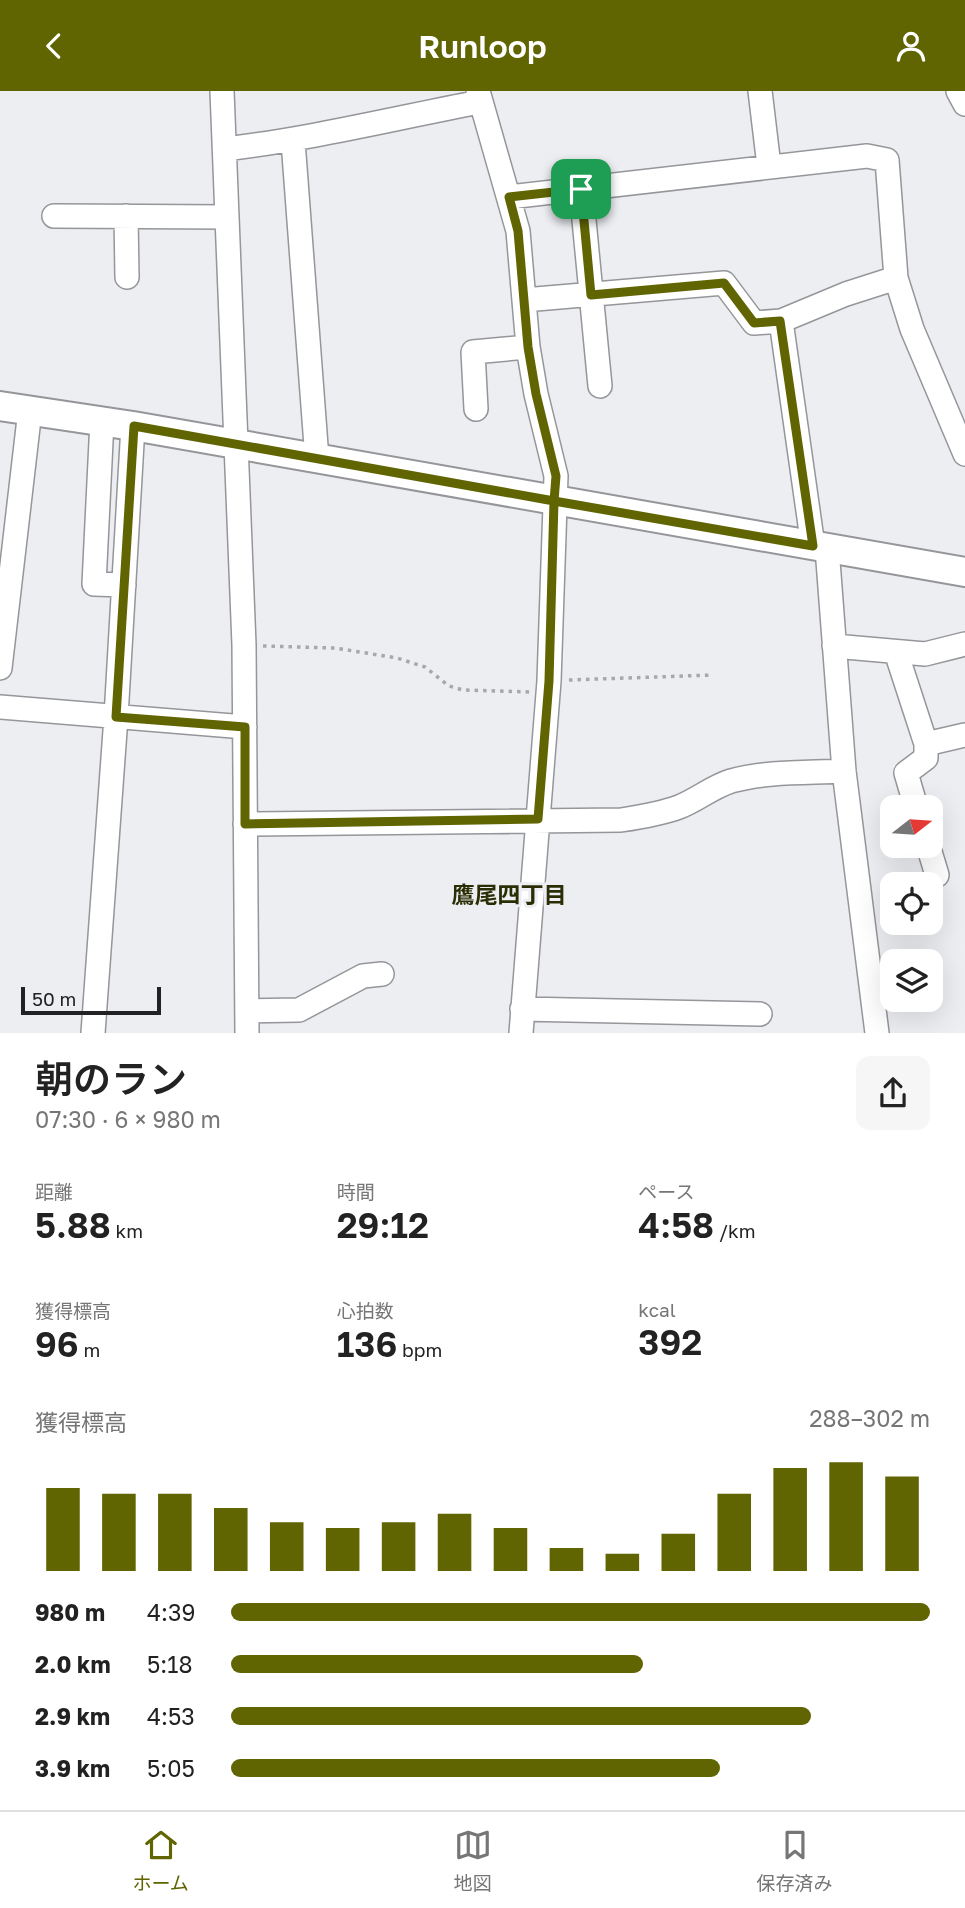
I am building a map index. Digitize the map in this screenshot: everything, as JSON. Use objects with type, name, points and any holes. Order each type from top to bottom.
[{"type":"street","points":[[222,91],[244,645],[247,1022],[299,1010],[363,976],[382,974]]},
{"type":"street","points":[[760,91],[769,166]]},
{"type":"street","points":[[958,91],[965,104]]},
{"type":"street","points":[[225,149],[293,141],[479,94],[518,231],[528,347],[536,394],[556,476],[549,686],[521,1033]]},
{"type":"street","points":[[293,141],[317,459]]},
{"type":"street","points":[[509,197],[867,156],[887,160],[896,278],[912,329],[959,424],[965,453]]},
{"type":"street","points":[[581,189],[600,386]]},
{"type":"street","points":[[54,216],[227,217]]},
{"type":"street","points":[[126,216],[127,277]]},
{"type":"street","points":[[524,300],[724,283],[754,323],[780,321],[846,294],[896,278]]},
{"type":"street","points":[[780,321],[820,547],[834,646],[844,771],[877,1033]]},
{"type":"street","points":[[477,409],[473,352],[528,347]]},
{"type":"street","points":[[0,406],[134,426],[965,572]]},
{"type":"street","points":[[0,668],[30,410]]},
{"type":"street","points":[[102,421],[94,584],[124,585]]},
{"type":"street","points":[[93,1033],[134,426]]},
{"type":"street","points":[[834,646],[925,654],[965,643]]},
{"type":"street","points":[[896,652],[926,744],[926,758],[906,773],[912,795]]},
{"type":"street","points":[[0,707],[245,727]]},
{"type":"street","points":[[926,744],[965,735]]},
{"type":"street","points":[[245,824],[621,820],[681,807],[710,789],[732,781],[762,775],[844,771]]},
{"type":"street","points":[[523,1009],[760,1014]]},
{"type":"path","points":[[244,645],[335,648],[397,658],[425,667],[449,686],[463,690],[713,675]]},
{"type":"district","name":"鷹尾四丁目","points":[[509,895]]},
{"type":"route","points":[[581,189],[509,197],[518,231],[528,347],[536,394],[556,476],[554,501],[134,426],[116,717],[245,727],[245,824],[538,819],[549,681],[554,501],[813,546],[780,321],[754,323],[724,283],[591,295],[581,189]]}]
